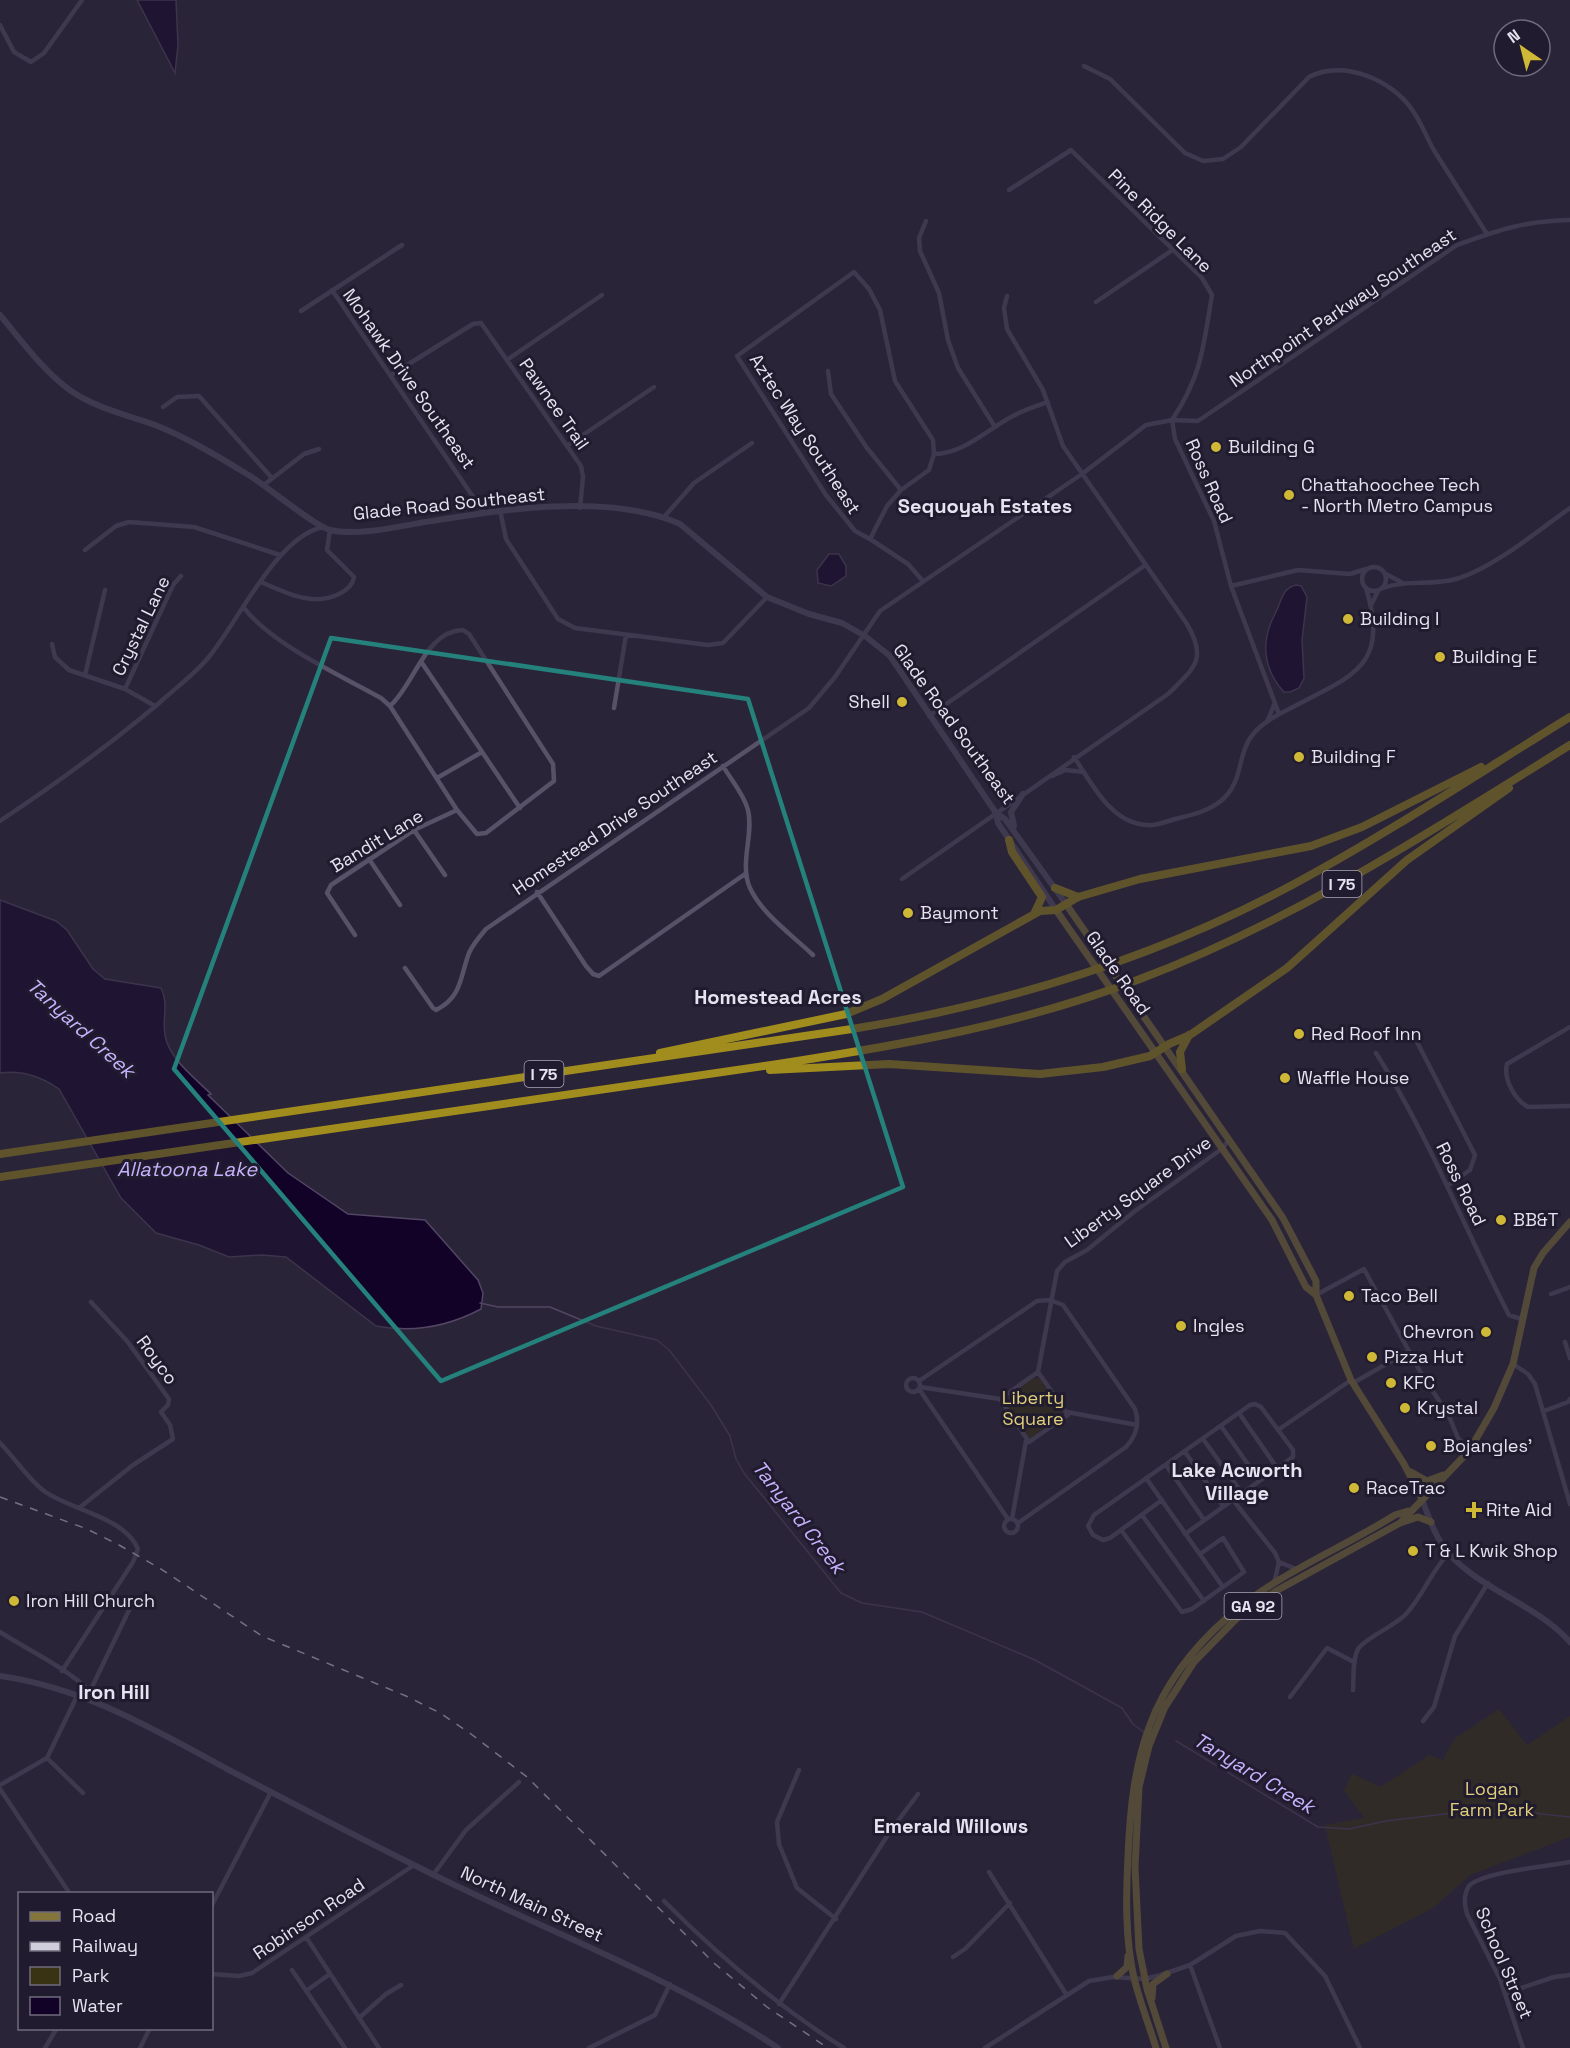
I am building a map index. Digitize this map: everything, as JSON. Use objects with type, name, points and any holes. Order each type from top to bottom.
[{"type":"highway","name":"I 75","points":[[0,1154],[917,1018],[1017,995],[1126,960],[1210,926],[1295,884],[1570,717]]},
{"type":"highway","name":"I 75","points":[[0,1177],[740,1070],[942,1037],[1097,995],[1219,947],[1306,903],[1570,745]]},
{"type":"highway","points":[[621,1063],[674,1049],[803,1025],[846,1014],[882,999],[1044,910],[1056,910],[1078,897],[1159,875],[1311,846],[1362,827],[1472,770],[1495,762]]},
{"type":"highway","points":[[740,1070],[889,1064],[1023,1074],[1050,1073],[1103,1068],[1156,1053],[1190,1035],[1287,968],[1407,860],[1487,805],[1533,768]]},
{"type":"highway","points":[[1009,840],[1012,852],[1041,897],[1034,914]]},
{"type":"highway","points":[[1055,888],[1078,897]]},
{"type":"highway","points":[[1182,1070],[1180,1052],[1190,1035]]},
{"type":"main road","name":"Glade Road Southeast","points":[[1066,904],[1078,921]]},
{"type":"main road","name":"Glade Road","points":[[1056,910],[1223,1148],[1281,1234],[1306,1287],[1316,1295]]},
{"type":"main road","name":"Glade Road","points":[[1078,921],[1255,1178],[1302,1252],[1316,1281],[1316,1295]]},
{"type":"main road","name":"GA 92","points":[[1166,2048],[1144,1979],[1137,1928],[1135,1867],[1140,1763],[1162,1706],[1194,1662],[1236,1619],[1276,1591],[1400,1523],[1408,1511],[1469,1451],[1494,1408],[1514,1364],[1534,1268],[1543,1253],[1570,1222]]},
{"type":"main road","points":[[1316,1295],[1352,1382],[1406,1467],[1422,1499]]},
{"type":"main road","points":[[1406,1467],[1427,1481],[1448,1473]]},
{"type":"main road","name":"GA 92","points":[[1270,1587],[1395,1515],[1408,1511]]},
{"type":"main road","points":[[1400,1523],[1418,1517],[1431,1522]]},
{"type":"main road","points":[[1162,1706],[1179,1671],[1202,1642],[1229,1615],[1270,1587]]},
{"type":"main road","points":[[1140,1763],[1130,1810],[1126,1916],[1134,1978],[1156,2048]]},
{"type":"main road","points":[[1117,1976],[1127,1967],[1128,1944]]},
{"type":"main road","points":[[1153,2007],[1153,1984],[1167,1974]]},
{"type":"street","points":[[0,25],[14,52],[31,62],[44,53],[82,0]]},
{"type":"street","points":[[1084,66],[1110,79],[1185,153],[1203,161],[1223,159],[1241,147],[1308,77],[1316,73],[1345,69],[1375,80],[1395,92],[1413,110],[1431,146],[1487,234]]},
{"type":"street","name":"Pine Ridge Lane","points":[[1008,190],[1071,150],[1171,251],[1202,278],[1212,296],[1200,369],[1187,398],[1172,420]]},
{"type":"street","name":"Northpoint Parkway Southeast","points":[[1082,474],[1146,425],[1172,420],[1198,421],[1456,245],[1534,221],[1570,220]]},
{"type":"street","points":[[926,221],[919,238],[920,251],[939,293],[948,340],[958,368],[995,427]]},
{"type":"street","points":[[301,311],[402,245]]},
{"type":"street","points":[[1096,302],[1171,251]]},
{"type":"street","name":"Aztec Way Southeast","points":[[870,539],[887,506],[901,490],[929,470],[934,454],[933,440],[895,381],[880,310],[869,289],[854,272],[737,357],[826,495],[855,531],[908,564],[922,580]]},
{"type":"street","name":"Mohawk Drive Southeast","points":[[332,290],[484,513]]},
{"type":"street","points":[[507,360],[603,295]]},
{"type":"street","points":[[902,879],[1074,757],[1168,694],[1195,668],[1198,650],[1196,640],[1063,446],[1048,402],[1007,329],[1004,308],[1007,296]]},
{"type":"street","points":[[0,315],[72,392],[102,407],[178,435],[265,484],[326,528]]},
{"type":"street","name":"Pawnee Trail","points":[[391,375],[473,324],[481,323],[581,466],[583,477],[580,508]]},
{"type":"street","points":[[828,371],[831,394],[867,448],[901,490]]},
{"type":"street","points":[[568,445],[654,387]]},
{"type":"street","points":[[163,407],[177,397],[199,396],[272,478]]},
{"type":"street","points":[[934,454],[949,454],[1014,415],[1048,402]]},
{"type":"street","name":"Ross Road","points":[[1172,420],[1175,439],[1215,521],[1231,586],[1279,714]]},
{"type":"street","points":[[664,517],[694,483],[752,443]]},
{"type":"street","points":[[265,484],[304,454],[319,449]]},
{"type":"street","name":"Homestead Drive Southeast","points":[[405,968],[433,1008],[436,1010],[442,1006],[461,985],[469,953],[486,929],[809,708],[835,677],[880,611],[922,580],[1082,474]]},
{"type":"street","name":"Glade Road Southeast","points":[[326,528],[379,529],[500,510],[580,508],[625,510],[664,517],[697,536],[767,597],[800,611],[842,623],[865,636],[890,656],[996,813],[1005,819],[1066,904]]},
{"type":"street","points":[[1366,588],[1380,589],[1401,582],[1433,584],[1475,572],[1570,508]]},
{"type":"street","points":[[500,510],[506,539],[558,619],[575,628],[708,645],[723,643],[767,597]]},
{"type":"street","points":[[85,550],[116,526],[129,522],[194,527],[280,555]]},
{"type":"street","points":[[0,821],[129,729],[155,706],[207,659],[280,555],[302,534],[326,528]]},
{"type":"street","points":[[261,582],[297,597],[313,600],[329,599],[345,591],[354,581],[354,577],[327,550],[326,528]]},
{"type":"street","points":[[929,716],[1144,566]]},
{"type":"street","points":[[1231,586],[1298,570],[1350,574],[1377,566],[1401,582]]},
{"type":"street","points":[[1362,582],[1366,569]]},
{"type":"street","points":[[1074,757],[1114,812],[1138,824],[1154,825],[1190,816],[1216,806],[1229,794],[1237,778],[1244,747],[1254,732],[1279,714],[1361,668],[1370,655],[1374,635],[1371,605],[1362,582],[1350,574]]},
{"type":"street","points":[[1371,605],[1386,581],[1386,574]]},
{"type":"street","name":"Crystal Lane","points":[[125,689],[173,585],[181,576]]},
{"type":"street","points":[[85,675],[105,590]]},
{"type":"street","points":[[244,608],[266,630],[322,666],[381,698],[390,706],[472,830],[479,834],[486,833],[550,786],[555,771],[543,748],[469,634],[459,630],[444,634],[435,642],[400,697],[390,706]]},
{"type":"street","points":[[614,708],[626,635]]},
{"type":"street","points":[[52,644],[55,657],[60,664],[125,689],[155,706]]},
{"type":"street","points":[[422,663],[520,808]]},
{"type":"street","points":[[1266,723],[1274,702]]},
{"type":"street","points":[[437,778],[482,752]]},
{"type":"street","points":[[723,766],[744,800],[748,812],[745,874],[750,888],[765,910],[813,955]]},
{"type":"street","points":[[1041,781],[1065,770],[1084,772]]},
{"type":"street","points":[[1023,794],[1013,807],[1011,821],[1048,879]]},
{"type":"street","name":"Bandit Lane","points":[[355,934],[327,893],[331,885],[414,830],[457,810]]},
{"type":"street","points":[[996,813],[998,823],[1056,910]]},
{"type":"street","points":[[414,830],[445,875]]},
{"type":"street","points":[[369,859],[400,905]]},
{"type":"street","points":[[537,892],[586,966],[593,974],[599,976],[745,874]]},
{"type":"street","points":[[1570,1027],[1507,1064],[1505,1070],[1518,1098],[1528,1107],[1570,1106]]},
{"type":"street","points":[[1409,1037],[1416,1040],[1475,1155],[1470,1170],[1447,1186]]},
{"type":"street","name":"Ross Road","points":[[1376,1053],[1392,1078],[1447,1186],[1509,1315],[1524,1320]]},
{"type":"street","name":"Liberty Square Drive","points":[[1038,1372],[1057,1271],[1065,1262],[1105,1236],[1135,1211],[1223,1148],[1229,1139]]},
{"type":"street","points":[[1316,1295],[1364,1269],[1409,1351],[1448,1414],[1458,1438],[1469,1451]]},
{"type":"street","points":[[1551,1294],[1570,1287]]},
{"type":"street","points":[[919,1386],[1037,1301],[1050,1300],[1063,1305],[1135,1409],[1137,1425],[1134,1437],[1126,1447],[1018,1523],[1015,1532],[1008,1533],[1004,1527],[1010,1519],[1026,1441],[1000,1399]]},
{"type":"street","name":"Royco","points":[[80,1508],[133,1465],[173,1439],[170,1425],[161,1412],[168,1405],[169,1399],[127,1341],[91,1302]]},
{"type":"street","points":[[1565,1342],[1570,1358]]},
{"type":"street","points":[[1278,1430],[1352,1382],[1409,1351]]},
{"type":"street","points":[[1514,1364],[1531,1378],[1544,1411],[1570,1504]]},
{"type":"street","points":[[919,1386],[1000,1399],[1038,1372],[1067,1412],[1067,1418],[1032,1442],[1026,1441]]},
{"type":"street","points":[[919,1386],[1010,1519],[1018,1523]]},
{"type":"street","points":[[1544,1411],[1568,1402],[1570,1399]]},
{"type":"street","points":[[1161,1500],[1121,1530],[1103,1540],[1093,1535],[1088,1522],[1146,1478],[1255,1404],[1261,1407],[1293,1450],[1293,1457],[1185,1534]]},
{"type":"street","points":[[1067,1412],[1137,1425]]},
{"type":"street","points":[[1239,1413],[1277,1468]]},
{"type":"street","points":[[1221,1426],[1259,1480]]},
{"type":"street","points":[[1203,1439],[1242,1493]]},
{"type":"street","points":[[0,1443],[45,1491],[123,1531],[134,1540],[138,1549],[133,1562],[62,1671]]},
{"type":"street","points":[[1185,1452],[1223,1506]]},
{"type":"street","points":[[1166,1465],[1204,1520]]},
{"type":"street","points":[[1146,1478],[1223,1587]]},
{"type":"street","points":[[1422,1499],[1431,1522],[1449,1553],[1488,1583],[1548,1622],[1570,1642]]},
{"type":"street","points":[[1233,1500],[1279,1562],[1301,1569]]},
{"type":"street","points":[[1142,1515],[1204,1600]]},
{"type":"street","points":[[1121,1530],[1182,1612],[1204,1600],[1244,1572],[1223,1538],[1200,1554]]},
{"type":"street","points":[[1353,1690],[1354,1662],[1363,1643],[1379,1636],[1406,1614],[1449,1553]]},
{"type":"street","points":[[1270,1587],[1277,1578],[1279,1562]]},
{"type":"street","points":[[1423,1721],[1434,1707],[1455,1636],[1488,1583]]},
{"type":"street","points":[[90,1691],[132,1604]]},
{"type":"street","points":[[0,1632],[62,1671],[90,1691],[99,1702]]},
{"type":"street","points":[[1290,1697],[1327,1648],[1354,1662]]},
{"type":"street","name":"North Main Street","points":[[0,1676],[40,1683],[99,1702],[433,1875],[670,1984],[734,2019],[778,2048]]},
{"type":"street","points":[[69,1892],[0,1787],[47,1758],[78,1694]]},
{"type":"street","points":[[47,1758],[83,1793]]},
{"type":"street","points":[[799,1770],[777,1822],[779,1844],[797,1888],[836,1918]]},
{"type":"street","points":[[433,1875],[466,1830],[519,1782]]},
{"type":"street","points":[[213,1903],[253,1821],[271,1792]]},
{"type":"street","points":[[779,2004],[891,1830],[918,1794]]},
{"type":"street","name":"School Street","points":[[1523,2048],[1506,1993],[1467,1914],[1464,1902],[1466,1892],[1480,1879],[1570,1862]]},
{"type":"street","name":"Robinson Road","points":[[213,1974],[239,1976],[252,1973],[414,1865]]},
{"type":"street","points":[[989,1872],[1066,1994]]},
{"type":"street","points":[[664,1901],[710,1947],[779,2004],[844,2048]]},
{"type":"street","points":[[953,1957],[965,1949],[1010,1903]]},
{"type":"street","points":[[986,2048],[1089,1981],[1117,1976],[1144,1979],[1167,1974],[1190,1965],[1236,1936],[1260,1931],[1285,1933],[1325,1976],[1360,2048]]},
{"type":"street","points":[[306,1937],[379,2048]]},
{"type":"street","points":[[1190,1965],[1220,2048]]},
{"type":"street","points":[[292,1970],[345,2048]]},
{"type":"street","points":[[306,1990],[330,1974]]},
{"type":"street","points":[[1506,1993],[1554,1977],[1570,1975]]},
{"type":"street","points":[[589,2048],[655,2015],[670,1984]]},
{"type":"street","points":[[359,2018],[386,1994],[401,1985]]},
{"type":"street","points":[[45,2048],[56,2030]]},
{"type":"street","points":[[140,2048],[149,2030]]},
{"type":"highlighted area","points":[[331,638],[748,699],[903,1187],[441,1381],[174,1069]]},
{"type":"green space","name":"Liberty Square","points":[[1033,1378],[1040,1379],[1063,1414],[1030,1439],[1004,1401]]},
{"type":"green space","name":"Logan Farm Park","points":[[1499,1709],[1527,1745],[1570,1716],[1570,1837],[1470,1875],[1433,1908],[1354,1949],[1325,1825],[1364,1818],[1344,1790],[1352,1774],[1381,1787],[1429,1755],[1443,1760],[1454,1739]]},
{"type":"water","points":[[137,0],[176,0],[178,45],[175,73]]},
{"type":"water","points":[[829,554],[839,554],[846,566],[846,576],[831,586],[818,583],[817,570]]},
{"type":"water","points":[[1296,585],[1301,586],[1307,597],[1302,640],[1304,678],[1299,688],[1284,692],[1271,673],[1268,664],[1267,634],[1282,596],[1287,589]]},
{"type":"water","name":"Allatoona Lake","points":[[0,900],[56,921],[67,930],[93,969],[105,979],[161,988],[165,1000],[164,1029],[167,1044],[183,1067],[211,1094],[208,1095],[288,1173],[348,1214],[425,1220],[478,1280],[483,1293],[481,1309],[443,1324],[404,1329],[376,1326],[286,1257],[262,1255],[229,1257],[199,1245],[156,1233],[121,1198],[59,1089],[31,1075],[0,1073]]},
{"type":"waterway","name":"Tanyard Creek","points":[[480,1303],[498,1307],[550,1307],[596,1326],[657,1340],[670,1351],[711,1405],[730,1436],[736,1459],[744,1473],[841,1593],[862,1603],[922,1612],[1035,1660],[1122,1708],[1133,1724],[1144,1732]]},
{"type":"waterway","name":"Tanyard Creek","points":[[1176,1741],[1318,1827],[1349,1829],[1386,1821],[1470,1811],[1482,1815],[1524,1812],[1570,1817]]},
{"type":"railway","points":[[0,1497],[87,1529],[161,1569],[262,1636],[406,1696],[440,1713],[527,1777],[715,1964],[767,2007],[828,2048]]},
{"type":"place","name":"Building G","points":[[1216,447]]},
{"type":"place","name":"Chattahoochee Tech - North Metro Campus","points":[[1289,495]]},
{"type":"place","name":"Building I","points":[[1348,619]]},
{"type":"place","name":"Building E","points":[[1440,657]]},
{"type":"place","name":"Shell","points":[[902,702]]},
{"type":"place","name":"Building F","points":[[1299,757]]},
{"type":"place","name":"Baymont","points":[[908,913]]},
{"type":"place","name":"Red Roof Inn","points":[[1299,1034]]},
{"type":"place","name":"Waffle House","points":[[1285,1078]]},
{"type":"place","name":"BB&T","points":[[1501,1220]]},
{"type":"place","name":"Taco Bell","points":[[1349,1296]]},
{"type":"place","name":"Ingles","points":[[1181,1326]]},
{"type":"place","name":"Chevron","points":[[1486,1332]]},
{"type":"place","name":"Pizza Hut","points":[[1372,1357]]},
{"type":"place","name":"KFC","points":[[1391,1383]]},
{"type":"place","name":"Krystal","points":[[1405,1408]]},
{"type":"place","name":"Bojangles'","points":[[1431,1446]]},
{"type":"place","name":"RaceTrac","points":[[1354,1488]]},
{"type":"place","name":"Rite Aid","points":[[1474,1510]]},
{"type":"place","name":"T & L Kwik Shop","points":[[1413,1551]]},
{"type":"place","name":"Iron Hill Church","points":[[14,1601]]},
{"type":"district","name":"Sequoyah Estates","points":[[985,506]]},
{"type":"district","name":"Homestead Acres","points":[[778,997]]},
{"type":"district","name":"Lake Acworth Village","points":[[1237,1482]]},
{"type":"district","name":"Iron Hill","points":[[114,1692]]},
{"type":"district","name":"Emerald Willows","points":[[951,1826]]}]
